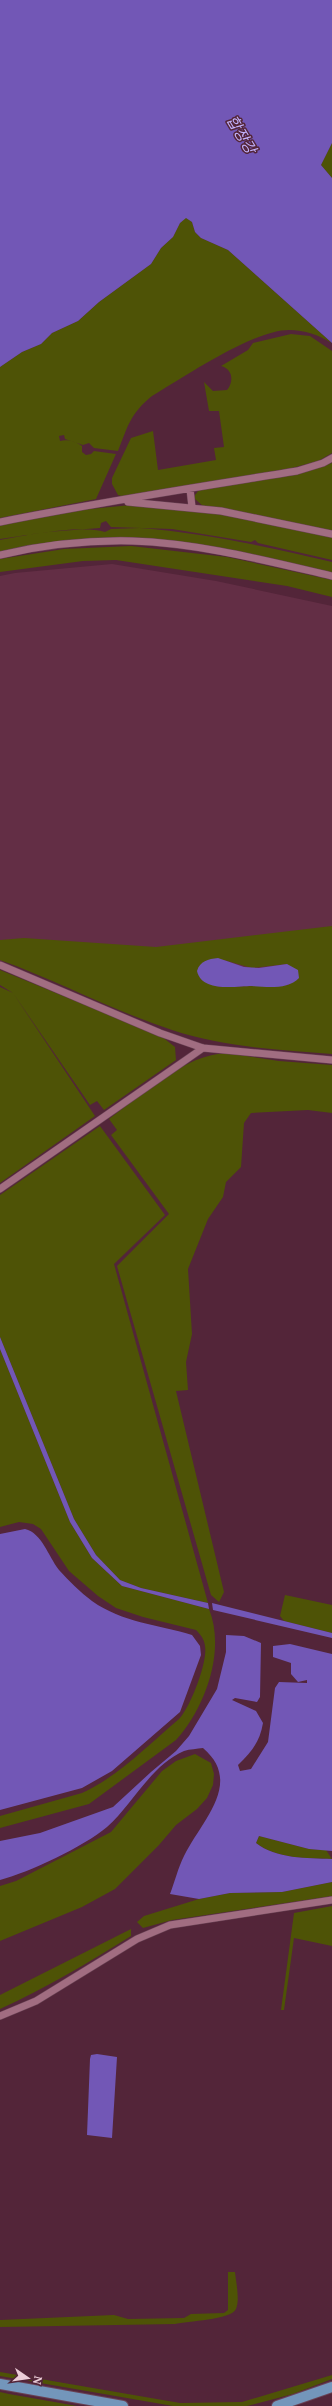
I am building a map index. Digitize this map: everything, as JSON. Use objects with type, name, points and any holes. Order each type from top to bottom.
[{"type":"main road","points":[[0,2384],[123,2406]]},
{"type":"main road","points":[[277,2406],[332,2387]]},
{"type":"street","points":[[0,522],[78,506],[118,502],[297,471],[317,465],[332,458]]},
{"type":"street","points":[[190,489],[192,507]]},
{"type":"street","points":[[118,502],[192,507],[332,534]]},
{"type":"street","points":[[0,554],[84,542],[134,541],[198,549],[332,576]]},
{"type":"street","points":[[0,965],[160,1033],[203,1048],[332,1060]]},
{"type":"street","points":[[0,1190],[203,1048]]},
{"type":"street","points":[[0,2016],[36,2001],[137,1939],[170,1925],[332,1900]]},
{"type":"shaded area","points":[[332,143],[332,178],[321,165]]},
{"type":"shaded area","points":[[186,217],[192,222],[195,232],[201,238],[228,250],[332,343],[311,334],[295,330],[274,332],[257,338],[219,356],[152,396],[130,421],[118,451],[94,448],[89,443],[83,445],[75,442],[82,446],[82,452],[86,455],[91,454],[94,451],[116,454],[96,499],[0,518],[0,367],[22,352],[41,344],[52,333],[78,321],[99,302],[151,264],[161,248],[173,237],[180,223]],"holes":[[[64,435],[65,439],[72,441],[60,441],[59,436]]]},
{"type":"shaded area","points":[[291,334],[310,336],[332,351],[332,453],[318,461],[292,468],[125,497],[118,495],[112,484],[112,478],[131,438],[153,431],[158,470],[216,460],[214,448],[224,447],[219,411],[209,411],[204,382],[213,391],[227,390],[231,383],[231,376],[228,370],[221,366],[248,350],[253,343]]},
{"type":"shaded area","points":[[332,463],[332,531],[203,506],[195,499],[195,495],[199,490],[298,474]]},
{"type":"shaded area","points":[[131,505],[221,514],[332,537],[332,560],[258,543],[255,540],[251,542],[172,529],[111,527],[106,521],[101,523],[100,528],[47,532],[0,539],[0,525],[80,510]]},
{"type":"shaded area","points":[[140,528],[212,537],[332,562],[332,573],[136,540],[0,553],[0,540],[54,531],[83,529],[105,532],[111,529]]},
{"type":"shaded area","points":[[131,546],[227,557],[332,580],[332,597],[287,586],[116,560],[83,561],[0,572],[0,559],[64,549]]},
{"type":"shaded area","points":[[112,564],[216,581],[332,606],[332,1001],[0,961],[0,576],[15,573]]},
{"type":"shaded area","points":[[332,926],[332,1054],[251,1047],[191,1036],[129,1014],[0,960],[0,940],[24,938],[156,947]],"holes":[[[224,960],[252,968],[287,964],[289,985],[220,987],[202,980]]]},
{"type":"shaded area","points":[[0,970],[161,1036],[175,1047],[176,1060],[104,1110],[97,1101],[90,1105],[13,993],[0,985]]},
{"type":"shaded area","points":[[0,987],[13,993],[95,1116],[0,1183]]},
{"type":"shaded area","points":[[227,1053],[279,1061],[332,1065],[332,1113],[308,1110],[251,1113],[244,1123],[241,1167],[226,1182],[223,1197],[208,1219],[188,1269],[192,1334],[186,1362],[188,1390],[176,1391],[224,1592],[219,1602],[211,1595],[117,1266],[169,1214],[111,1135],[117,1130],[109,1119],[165,1077],[180,1068],[195,1060],[211,1055]]},
{"type":"shaded area","points":[[100,1126],[165,1215],[114,1264],[208,1603],[141,1588],[120,1580],[96,1555],[74,1519],[0,1337],[0,1195]]},
{"type":"shaded area","points":[[0,1349],[70,1522],[92,1558],[122,1586],[209,1609],[214,1625],[215,1643],[214,1660],[204,1696],[196,1712],[176,1740],[89,1804],[0,1828],[0,1816],[82,1793],[96,1786],[121,1769],[179,1719],[193,1695],[201,1673],[204,1663],[205,1646],[201,1635],[196,1630],[143,1617],[116,1608],[98,1596],[69,1571],[41,1529],[33,1524],[19,1522],[0,1527]]},
{"type":"shaded area","points":[[285,1595],[332,1605],[332,1633],[284,1621],[280,1616]]},
{"type":"shaded area","points":[[195,1754],[211,1763],[214,1774],[213,1785],[207,1798],[197,1809],[176,1825],[159,1845],[115,1889],[82,1907],[0,1941],[0,1886],[16,1881],[111,1832],[162,1771],[176,1761]]},
{"type":"shaded area","points":[[259,1836],[309,1849],[326,1850],[332,1859],[282,1855],[256,1843]]},
{"type":"shaded area","points":[[332,1882],[332,1896],[172,1920],[143,1928],[137,1922],[144,1916],[199,1899],[230,1893],[282,1892]]},
{"type":"shaded area","points":[[332,1906],[332,1946],[294,1938],[284,2010],[281,2010],[294,1913]]},
{"type":"shaded area","points":[[131,1929],[131,1936],[99,1956],[50,1984],[0,2009],[0,1995]]},
{"type":"shaded area","points":[[228,2272],[235,2272],[238,2296],[237,2305],[236,2309],[232,2313],[218,2318],[175,2324],[0,2327],[0,2320],[114,2315],[128,2319],[184,2318],[191,2314],[224,2313],[228,2310]]},
{"type":"shaded area","points":[[0,2372],[180,2403],[242,2402],[332,2375],[332,2379],[293,2394],[247,2406],[173,2406],[0,2376]]},
{"type":"shaded area","points":[[0,2392],[9,2394],[77,2406],[0,2406]]},
{"type":"water","name":"합장강","points":[[0,0],[332,0],[332,143],[321,165],[332,178],[332,343],[228,250],[201,238],[195,232],[192,222],[186,218],[180,223],[173,237],[161,248],[151,264],[99,302],[78,321],[52,333],[41,344],[22,352],[0,367]]},
{"type":"water","points":[[218,958],[244,967],[259,968],[287,964],[298,970],[299,978],[294,982],[277,987],[220,987],[205,983],[200,978],[197,971],[198,968],[205,961]]},
{"type":"water","points":[[0,1337],[74,1519],[96,1555],[120,1580],[141,1588],[208,1603],[209,1609],[122,1586],[92,1558],[70,1522],[0,1349]]},
{"type":"water","points":[[25,1529],[36,1535],[59,1570],[92,1601],[128,1619],[192,1635],[200,1646],[201,1655],[180,1712],[112,1771],[82,1788],[0,1810],[0,1534]]},
{"type":"water","points":[[212,1603],[332,1633],[332,1638],[213,1610]]},
{"type":"water","points":[[226,1635],[244,1636],[261,1643],[260,1697],[257,1702],[235,1698],[232,1700],[256,1711],[263,1723],[255,1746],[238,1765],[240,1771],[251,1769],[268,1742],[275,1688],[279,1682],[307,1683],[307,1680],[298,1682],[291,1674],[291,1663],[273,1657],[273,1646],[290,1644],[332,1654],[332,1851],[309,1849],[259,1836],[256,1843],[282,1855],[302,1858],[332,1859],[332,1882],[282,1892],[230,1893],[199,1899],[170,1894],[184,1856],[208,1816],[215,1802],[219,1788],[220,1775],[215,1761],[203,1748],[184,1751],[172,1757],[152,1775],[116,1818],[97,1835],[41,1865],[0,1880],[0,1841],[40,1833],[113,1807],[176,1751],[189,1736],[217,1689],[226,1652]]},
{"type":"water","points":[[97,2054],[117,2057],[112,2138],[87,2135],[90,2059],[91,2055]]}]
